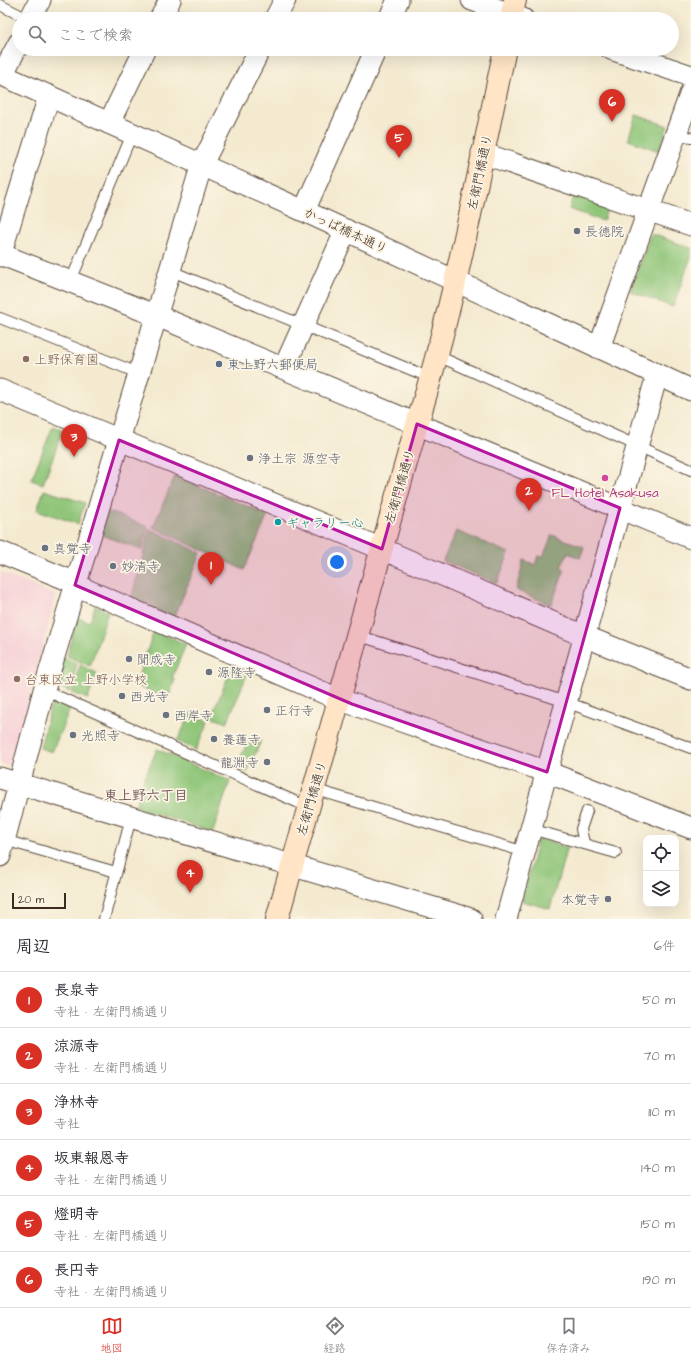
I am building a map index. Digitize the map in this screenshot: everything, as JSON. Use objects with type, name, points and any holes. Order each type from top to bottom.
[{"type":"street","points":[[33,12],[40,0]]},
{"type":"street","points":[[279,12],[285,0]]},
{"type":"street","points":[[392,12],[398,0]]},
{"type":"street","points":[[472,0],[512,12]]},
{"type":"street","points":[[1,75],[12,55]]},
{"type":"street","points":[[109,123],[142,56]]},
{"type":"street","points":[[2,848],[44,690],[75,584],[155,315],[203,164],[257,56]]},
{"type":"street","points":[[304,211],[373,56]]},
{"type":"street","name":"左衛門橋通り","points":[[276,919],[417,424],[438,356],[456,281],[503,56]]},
{"type":"street","points":[[632,56],[691,76]]},
{"type":"street","name":"かっぱ橋本通り","points":[[1,75],[203,164],[691,390]]},
{"type":"street","points":[[599,348],[650,210],[684,135],[691,92]]},
{"type":"street","points":[[49,96],[0,255],[155,315],[691,538]]},
{"type":"street","points":[[482,153],[691,225]]},
{"type":"street","points":[[284,368],[346,230]]},
{"type":"street","points":[[506,919],[657,375]]},
{"type":"street","points":[[0,390],[382,549],[584,636],[691,679]]},
{"type":"street","points":[[0,552],[338,699],[547,772],[691,828]]},
{"type":"street","points":[[0,778],[472,919]]},
{"type":"lane","points":[[0,5],[14,12]]},
{"type":"lane","points":[[70,283],[132,134]]},
{"type":"lane","points":[[169,270],[431,378]]},
{"type":"lane","points":[[0,318],[138,373]]},
{"type":"lane","points":[[438,356],[637,447],[691,470]]},
{"type":"lane","points":[[357,635],[566,702],[691,748]]},
{"type":"lane","points":[[44,690],[311,798],[525,852]]},
{"type":"lane","points":[[584,843],[582,829],[587,811]]},
{"type":"lane","points":[[104,919],[131,818]]},
{"type":"lane","points":[[532,829],[616,853]]},
{"type":"lane","points":[[2,848],[116,872]]},
{"type":"highlighted area","points":[[417,424],[620,508],[547,772],[352,704],[75,585],[119,440],[382,549]]},
{"type":"shaded area","name":"台東区立 上野小学校","points":[[0,572],[56,595],[12,767],[0,764]]},
{"type":"green space","points":[[636,115],[668,126],[659,151],[628,140]]},
{"type":"green space","points":[[574,194],[608,207],[603,221],[569,209]]},
{"type":"green space","points":[[651,234],[691,248],[691,257],[673,307],[630,291]]},
{"type":"green space","points":[[53,426],[63,430],[43,484],[31,480]]},
{"type":"green space","points":[[175,476],[268,515],[244,570],[153,527]]},
{"type":"green space","points":[[44,490],[85,503],[78,524],[37,510]]},
{"type":"green space","points":[[107,511],[148,527],[142,550],[99,534]]},
{"type":"green space","points":[[150,529],[201,553],[174,618],[131,600]]},
{"type":"green space","points":[[456,531],[509,553],[497,583],[443,561]]},
{"type":"green space","points":[[552,535],[584,547],[580,558],[568,553],[561,567],[565,569],[551,605],[516,590],[524,560],[535,565],[538,556],[543,557]]},
{"type":"green space","points":[[95,606],[108,612],[90,666],[67,656],[77,618],[90,622]]},
{"type":"green space","points":[[154,631],[186,644],[172,678],[175,679],[168,699],[135,685]]},
{"type":"green space","points":[[64,658],[77,663],[70,692],[56,686]]},
{"type":"green space","points":[[80,665],[97,673],[88,699],[72,693]]},
{"type":"green space","points":[[233,665],[248,672],[227,723],[211,717]]},
{"type":"green space","points":[[52,701],[70,709],[52,752],[40,748]]},
{"type":"green space","points":[[191,713],[209,721],[196,750],[177,741]]},
{"type":"green space","points":[[250,737],[261,741],[247,772],[236,767]]},
{"type":"green space","points":[[157,749],[230,781],[213,832],[135,807],[143,781]]},
{"type":"green space","points":[[538,839],[567,847],[550,909],[522,901]]},
{"type":"place","name":"長円寺","points":[[612,122]]},
{"type":"place","name":"燈明寺","points":[[399,158]]},
{"type":"place","name":"長徳院","points":[[577,231]]},
{"type":"place","name":"上野保育園","points":[[26,359]]},
{"type":"place","name":"東上野六郵便局","points":[[219,364]]},
{"type":"place","name":"浄林寺","points":[[74,457]]},
{"type":"place","name":"浄土宗 源空寺","points":[[250,458]]},
{"type":"place","name":"FL Hotel Asakusa","points":[[605,478]]},
{"type":"place","name":"涼源寺","points":[[529,511]]},
{"type":"place","name":"ギャラリー心","points":[[278,522]]},
{"type":"place","name":"真覚寺","points":[[45,548]]},
{"type":"place","name":"妙清寺","points":[[113,566]]},
{"type":"place","name":"長泉寺","points":[[211,585]]},
{"type":"place","name":"聞成寺","points":[[129,659]]},
{"type":"place","name":"源隆寺","points":[[209,672]]},
{"type":"place","name":"台東区立 上野小学校","points":[[17,679]]},
{"type":"place","name":"西光寺","points":[[122,696]]},
{"type":"place","name":"正行寺","points":[[267,710]]},
{"type":"place","name":"西岸寺","points":[[166,715]]},
{"type":"place","name":"光照寺","points":[[73,735]]},
{"type":"place","name":"養蓮寺","points":[[214,739]]},
{"type":"place","name":"龍淵寺","points":[[267,762]]},
{"type":"place","name":"坂東報恩寺","points":[[190,893]]},
{"type":"place","name":"本覚寺","points":[[608,899]]},
{"type":"district","name":"東上野六丁目","points":[[146,795]]}]
